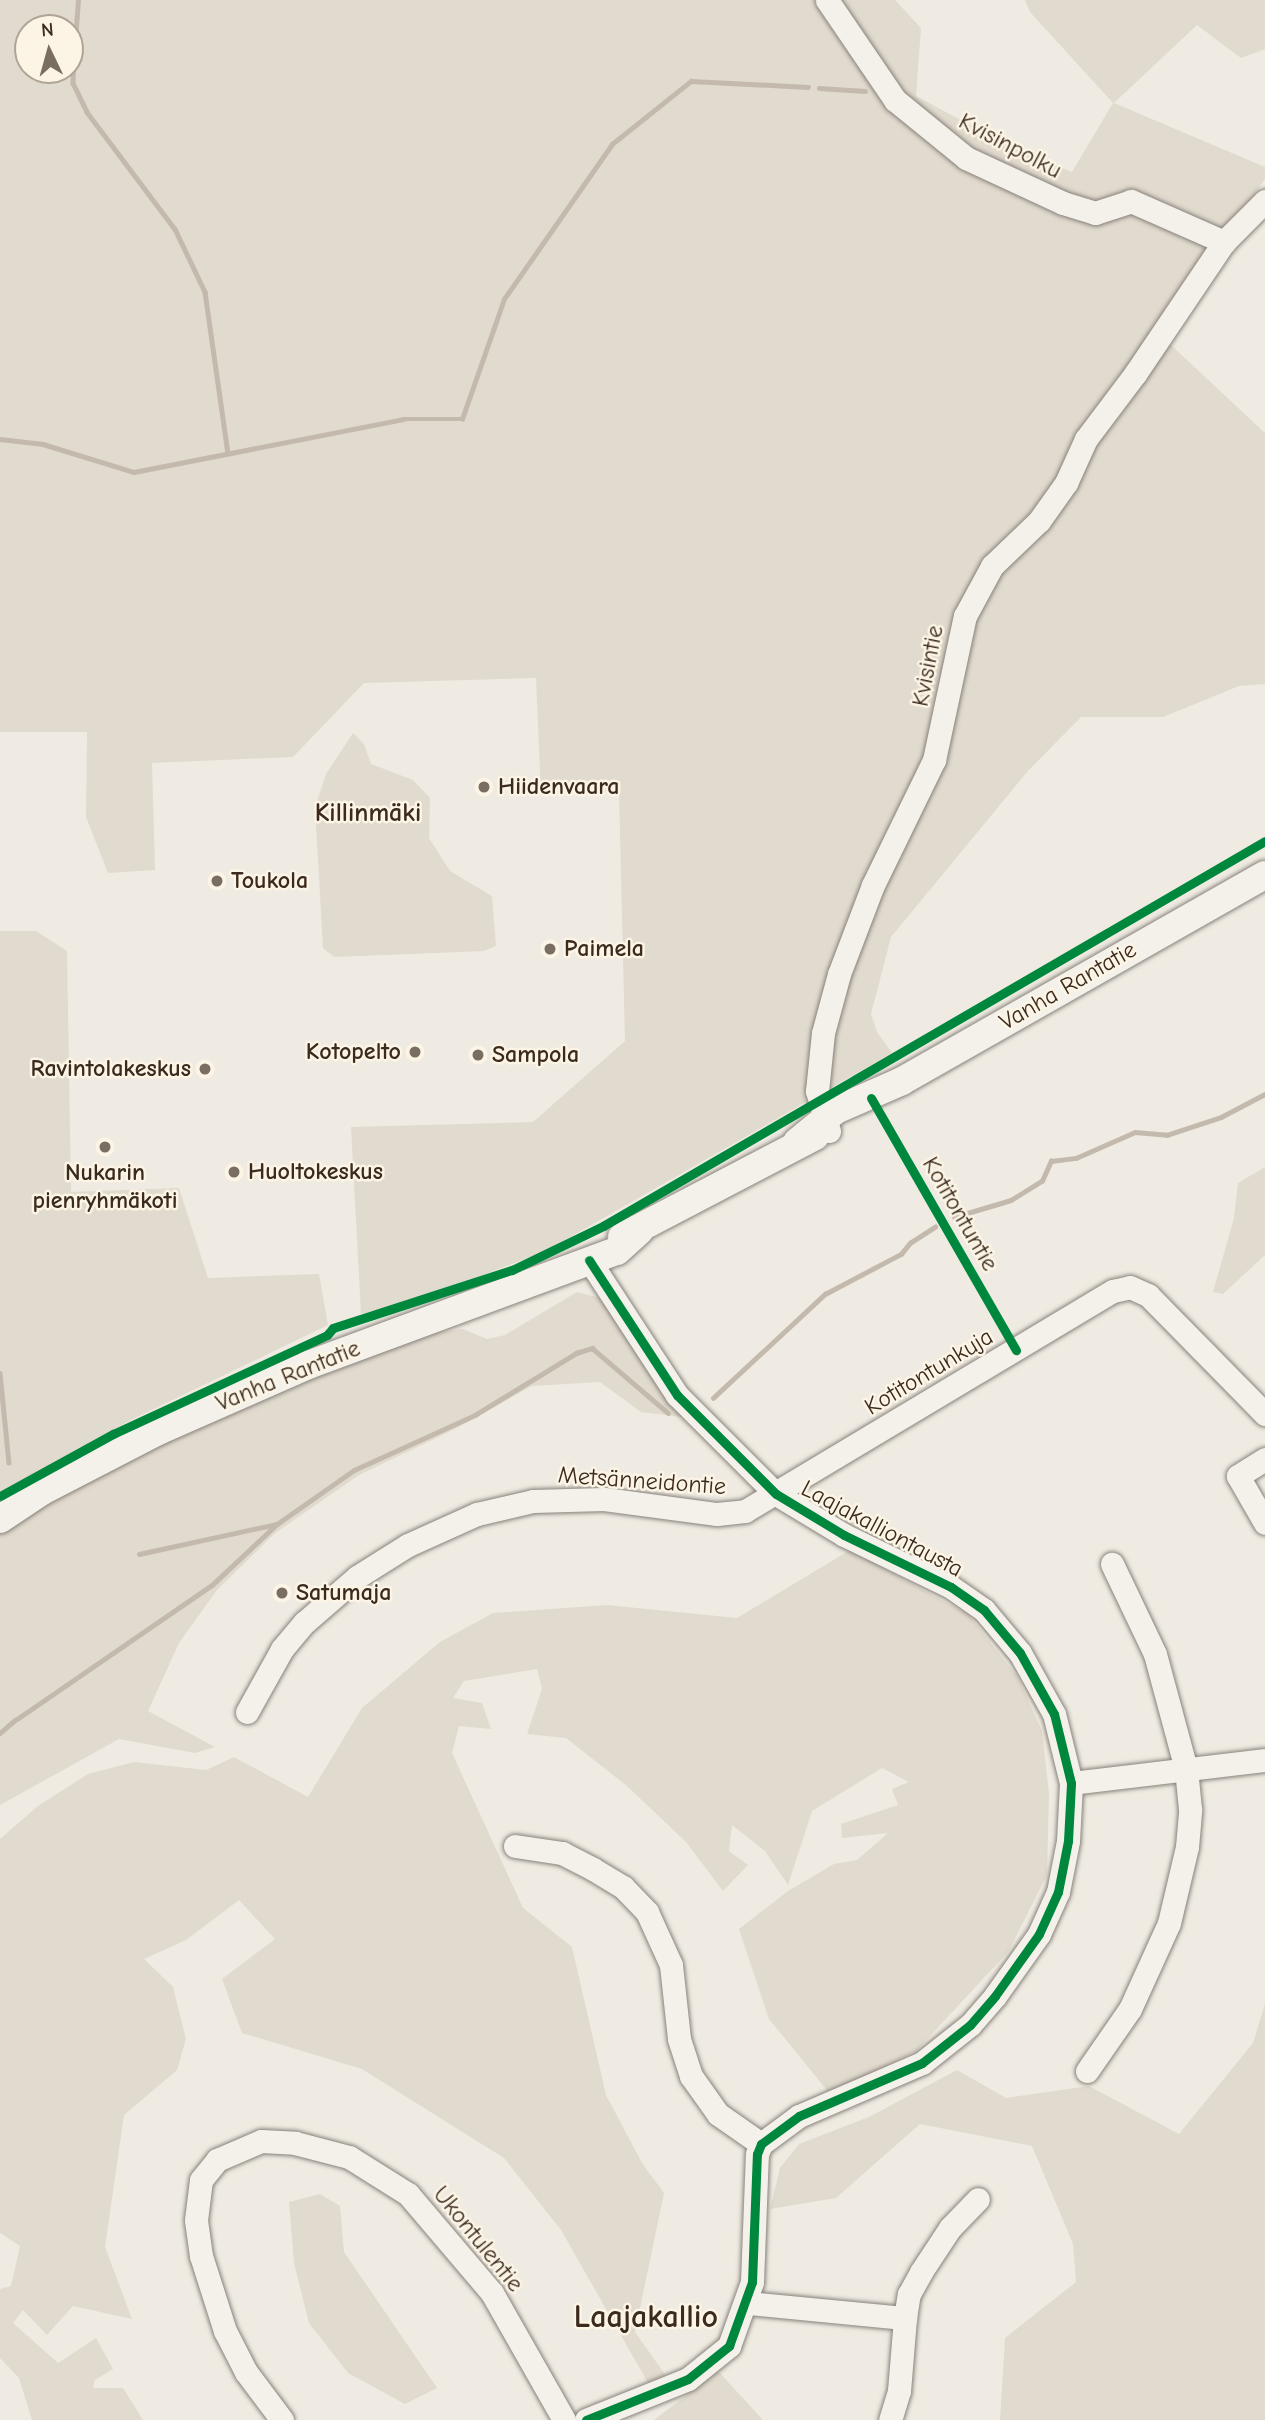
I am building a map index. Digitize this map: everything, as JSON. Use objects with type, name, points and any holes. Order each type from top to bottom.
[{"type":"main road","name":"Vanha Rantatie","points":[[0,1519],[94,1462],[267,1382],[617,1251],[639,1231],[826,1125],[856,1115],[871,1098],[1265,875]]},
{"type":"street","name":"Kvisinpolku","points":[[827,0],[895,100],[966,158],[1063,203],[1095,212],[1131,201],[1224,242]]},
{"type":"street","name":"Kvisintie","points":[[826,1125],[817,1091],[819,1055],[839,974],[873,885],[934,760],[965,616],[992,566],[1039,521],[1066,483],[1086,439],[1135,374],[1224,242],[1265,201]]},
{"type":"street","name":"Laajakalliontausta","points":[[589,1260],[677,1395],[776,1494],[844,1535],[951,1587],[984,1610],[1020,1653],[1048,1701],[1071,1783],[1068,1841],[1058,1892],[1039,1934],[995,1996],[970,2025],[922,2063],[799,2116],[761,2144]]},
{"type":"street","name":"Kotitontunkuja","points":[[776,1494],[1113,1291],[1130,1287],[1148,1295],[1265,1414]]},
{"type":"street","points":[[1265,1459],[1238,1476],[1265,1522]]},
{"type":"street","name":"Metsänneidontie","points":[[247,1712],[282,1649],[317,1610],[387,1556],[453,1524],[500,1507],[565,1499],[729,1515],[776,1494]]},
{"type":"street","points":[[1087,2071],[1130,2010],[1169,1923],[1187,1847],[1190,1810],[1186,1769],[1155,1654],[1112,1564]]},
{"type":"street","points":[[1071,1783],[1265,1760]]},
{"type":"street","points":[[515,1846],[562,1853],[624,1887],[647,1912],[671,1965],[679,2039],[691,2076],[718,2114],[761,2144],[748,2303],[729,2346],[706,2368],[671,2388],[586,2420]]},
{"type":"street","name":"Ukontulentie","points":[[282,2420],[246,2372],[225,2330],[201,2256],[196,2220],[201,2180],[217,2160],[261,2141],[296,2143],[349,2157],[408,2194],[492,2293],[564,2420]]},
{"type":"street","points":[[890,2420],[899,2391],[909,2294],[950,2228],[978,2199]]},
{"type":"street","points":[[748,2303],[905,2318]]},
{"type":"shaded area","points":[[0,0],[895,0],[921,28],[916,96],[1009,146],[1072,172],[1113,103],[1030,12],[1025,0],[1265,0],[1265,49],[1241,58],[1197,25],[1114,103],[1265,167],[1265,179],[1157,332],[1265,433],[1265,684],[1239,686],[1163,717],[1081,717],[1027,772],[891,937],[871,1014],[877,1032],[892,1053],[544,1252],[422,1298],[361,1314],[351,1127],[533,1122],[625,1041],[619,791],[541,794],[536,678],[364,683],[293,757],[152,763],[155,870],[108,873],[86,817],[87,732],[0,732]]},
{"type":"shaded area","points":[[353,733],[364,744],[371,764],[413,780],[430,798],[429,838],[450,871],[492,896],[496,946],[484,951],[334,957],[323,948],[315,807],[326,774]]},
{"type":"shaded area","points":[[0,931],[36,931],[67,951],[71,1192],[179,1188],[208,1278],[319,1274],[328,1325],[131,1420],[0,1493]]},
{"type":"shaded area","points":[[1265,1167],[1265,1255],[1223,1294],[1213,1292],[1234,1218],[1238,1183]]},
{"type":"shaded area","points":[[577,1292],[601,1298],[690,1418],[641,1412],[600,1382],[532,1386],[453,1430],[359,1475],[274,1534],[217,1590],[179,1643],[148,1711],[215,1747],[195,1753],[119,1739],[0,1805],[0,1527],[12,1516],[258,1396],[416,1335],[463,1329],[487,1339],[505,1335]]},
{"type":"shaded area","points":[[850,1550],[969,1615],[1018,1678],[1042,1731],[1049,1794],[1047,1875],[1008,1952],[916,2051],[830,2094],[769,2019],[739,1929],[788,1891],[834,1864],[857,1860],[888,1833],[842,1838],[841,1824],[898,1805],[892,1789],[909,1782],[882,1768],[812,1811],[788,1885],[765,1851],[732,1825],[729,1851],[748,1865],[723,1891],[686,1842],[627,1786],[566,1738],[527,1734],[542,1689],[537,1669],[464,1681],[453,1698],[482,1703],[491,1729],[459,1726],[452,1753],[523,1908],[572,1947],[606,2095],[642,2163],[664,2193],[635,2332],[669,2380],[651,2388],[561,2230],[504,2158],[362,2069],[242,2033],[222,1979],[275,1939],[239,1900],[186,1940],[144,1959],[173,1987],[186,2039],[177,2070],[124,2115],[105,2247],[132,2319],[73,2306],[47,2335],[23,2310],[13,2323],[58,2363],[96,2338],[113,2369],[95,2380],[93,2388],[123,2388],[143,2420],[32,2420],[19,2378],[0,2358],[0,2289],[11,2286],[20,2246],[0,2233],[0,1839],[38,1806],[88,1774],[134,1762],[206,1770],[234,1757],[308,1797],[362,1708],[440,1642],[493,1613],[607,1605],[737,1618]]},
{"type":"shaded area","points":[[1265,2004],[1265,2420],[1000,2420],[1005,2338],[1076,2282],[1073,2244],[1032,2146],[920,2124],[836,2198],[770,2209],[780,2168],[799,2144],[869,2117],[957,2070],[1006,2098],[1089,2086],[1179,2134],[1253,2043]]},
{"type":"shaded area","points":[[320,2194],[340,2206],[344,2252],[437,2388],[405,2404],[348,2373],[309,2323],[294,2263],[289,2202]]},
{"type":"shaded area","points":[[718,2371],[763,2420],[654,2420],[658,2417]]},
{"type":"waterway","points":[[77,14],[78,0]]},
{"type":"waterway","points":[[0,439],[43,444],[134,472],[403,419],[462,419],[504,299],[612,144],[691,81],[808,87]]},
{"type":"waterway","points":[[73,84],[87,112],[175,229],[205,292],[228,453]]},
{"type":"waterway","points":[[819,88],[865,91]]},
{"type":"waterway","points":[[954,1217],[1011,1200],[1042,1181],[1051,1161],[1076,1158],[1135,1132],[1167,1135],[1221,1117],[1265,1094]]},
{"type":"waterway","points":[[713,1398],[825,1294],[901,1254],[910,1243],[935,1227]]},
{"type":"waterway","points":[[17,1719],[212,1585],[277,1524],[354,1470],[475,1415],[576,1353],[592,1348],[668,1413]]},
{"type":"waterway","points":[[0,1373],[9,1463]]},
{"type":"waterway","points":[[139,1554],[277,1524]]},
{"type":"waterway","points":[[0,1733],[15,1720]]},
{"type":"cycle path","points":[[0,1496],[113,1434],[327,1335],[333,1328],[512,1270],[603,1226],[1265,841]]},
{"type":"cycle path","name":"Kotitontuntie","points":[[871,1098],[1016,1350]]},
{"type":"cycle path","points":[[586,2420],[688,2379],[729,2346],[752,2282],[757,2154],[761,2144],[799,2116],[922,2063],[970,2025],[995,1996],[1039,1934],[1058,1892],[1068,1841],[1071,1783],[1054,1714],[1020,1653],[984,1610],[951,1587],[844,1535],[776,1494],[677,1395],[589,1260]]},
{"type":"place","name":"Hiidenvaara","points":[[484,787]]},
{"type":"place","name":"Toukola","points":[[217,881]]},
{"type":"place","name":"Paimela","points":[[550,949]]},
{"type":"place","name":"Kotopelto","points":[[415,1052]]},
{"type":"place","name":"Sampola","points":[[478,1055]]},
{"type":"place","name":"Ravintolakeskus","points":[[205,1069]]},
{"type":"place","name":"Nukarin pienryhmäkoti","points":[[105,1147]]},
{"type":"place","name":"Huoltokeskus","points":[[234,1172]]},
{"type":"place","name":"Satumaja","points":[[282,1593]]},
{"type":"district","name":"Killinmäki","points":[[368,814]]},
{"type":"district","name":"Laajakallio","points":[[646,2317]]}]
